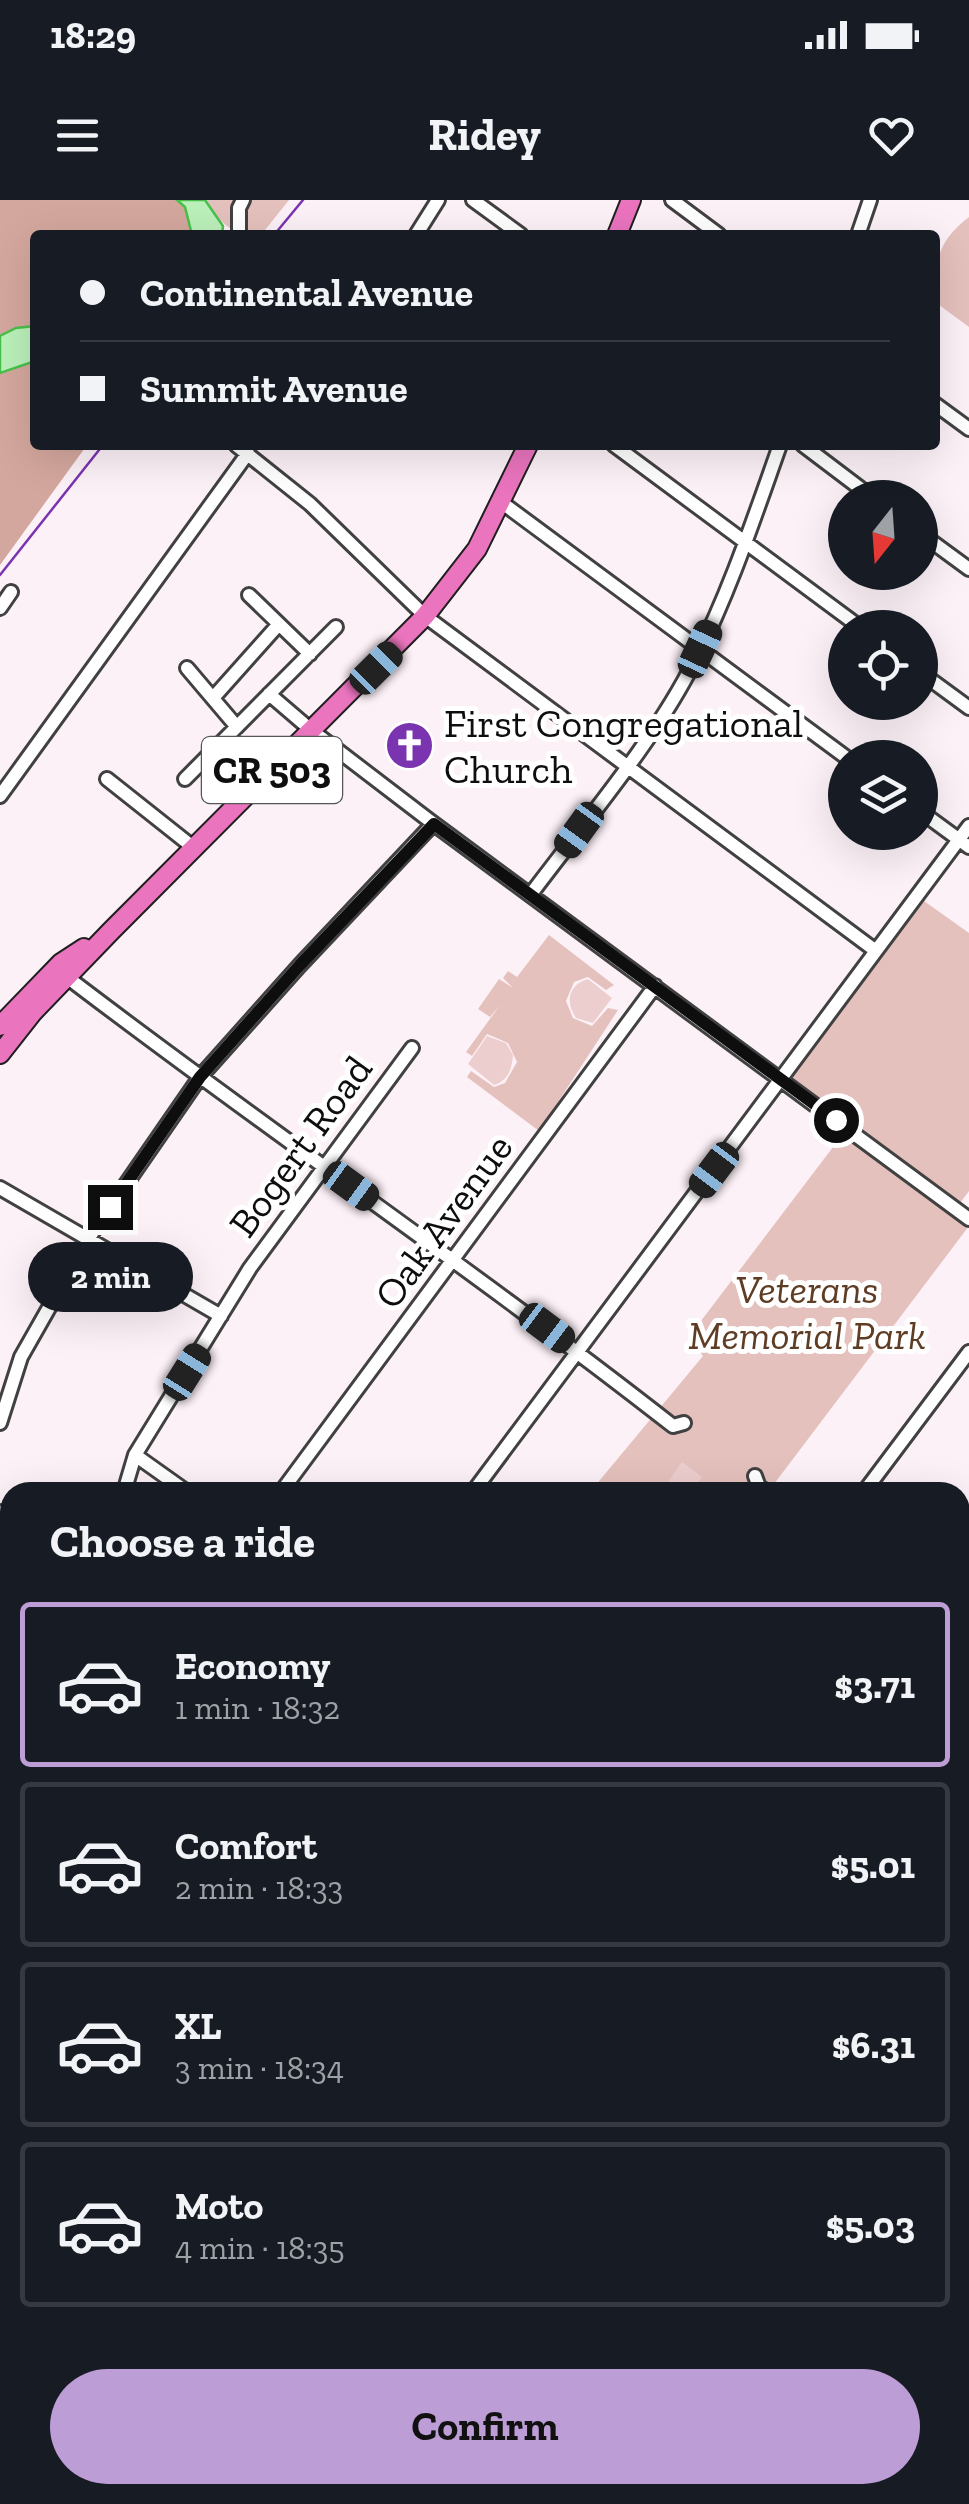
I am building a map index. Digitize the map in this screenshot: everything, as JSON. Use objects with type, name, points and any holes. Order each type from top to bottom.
[{"type":"main road","points":[[619,230],[631,200]]},
{"type":"main road","name":"CR 503","points":[[0,1054],[111,930],[425,616],[477,549],[526,450]]},
{"type":"main road","points":[[0,1026],[61,963],[111,930]]},
{"type":"main road","points":[[44,982],[67,977]]},
{"type":"main road","points":[[0,1014],[19,1004]]},
{"type":"street","points":[[240,230],[239,208],[243,200]]},
{"type":"street","points":[[419,230],[438,200]]},
{"type":"street","points":[[473,200],[514,230]]},
{"type":"street","points":[[672,200],[713,230]]},
{"type":"street","points":[[860,230],[870,200]]},
{"type":"street","points":[[940,408],[969,429]]},
{"type":"street","points":[[0,796],[242,450]]},
{"type":"street","points":[[245,450],[310,504],[425,616],[876,951]]},
{"type":"street","points":[[621,450],[836,610]]},
{"type":"street","points":[[531,894],[664,711],[700,649],[746,543],[778,450]]},
{"type":"street","points":[[810,450],[849,480]]},
{"type":"street","points":[[501,502],[828,745]]},
{"type":"street","points":[[938,546],[969,569]]},
{"type":"street","points":[[0,608],[10,592]]},
{"type":"street","points":[[249,595],[310,654]]},
{"type":"street","points":[[213,698],[279,624]]},
{"type":"street","points":[[185,779],[336,627]]},
{"type":"street","points":[[187,668],[237,727]]},
{"type":"street","points":[[938,685],[969,708]]},
{"type":"street","points":[[270,694],[310,730],[434,824],[969,1219]]},
{"type":"street","points":[[107,779],[194,848]]},
{"type":"street","points":[[0,1423],[21,1358],[88,1239],[200,1077],[434,824]]},
{"type":"street","points":[[938,824],[964,843]]},
{"type":"street","points":[[480,1482],[876,951],[964,843],[969,826]]},
{"type":"street","points":[[67,977],[456,1260],[674,1426],[684,1423]]},
{"type":"street","name":"Oak Avenue","points":[[290,1482],[655,986]]},
{"type":"street","name":"Bogert Road","points":[[127,1482],[135,1456],[250,1268],[412,1048]]},
{"type":"street","points":[[0,1188],[222,1316]]},
{"type":"street","points":[[872,1482],[969,1352]]},
{"type":"street","points":[[135,1456],[173,1482]]},
{"type":"street","points":[[756,1476],[758,1482]]},
{"type":"green space","points":[[205,200],[289,200],[265,230],[236,230],[217,216]]},
{"type":"green space","points":[[969,217],[969,327],[940,306],[940,254],[958,226]]},
{"type":"green space","name":"Veterans Memorial Park","points":[[917,896],[969,933],[969,1191],[954,1211],[969,1226],[776,1482],[598,1482],[703,1356],[688,1338],[846,1130],[781,1082]]},
{"type":"green space","points":[[549,935],[614,985],[606,990],[588,977],[574,982],[566,1001],[573,1018],[592,1026],[608,1008],[618,1010],[539,1131],[467,1077],[471,1071],[494,1087],[505,1083],[517,1062],[508,1043],[487,1034],[472,1056],[466,1052],[500,1005],[490,1017],[478,1009],[499,979],[513,988],[503,978],[508,971],[517,977]]},
{"type":"shaded area","points":[[0,200],[177,200],[185,207],[191,230],[30,230],[30,327],[0,336]]},
{"type":"shaded area","points":[[177,200],[205,200],[223,230],[191,230],[185,207]]},
{"type":"shaded area","points":[[30,327],[30,363],[0,373],[0,336]]},
{"type":"shaded area","points":[[30,361],[30,450],[83,450],[0,565],[0,373]]},
{"type":"shaded area","points":[[588,979],[612,998],[593,1023],[576,1018],[570,1000],[576,985]]},
{"type":"shaded area","points":[[487,1036],[506,1043],[513,1055],[508,1074],[494,1085],[468,1064]]},
{"type":"shaded area","points":[[682,1462],[702,1477],[698,1482],[668,1482]]},
{"type":"railway","points":[[278,230],[303,200]]},
{"type":"railway","points":[[0,575],[99,450]]},
{"type":"place","name":"First Congregational Church","points":[[409,746]]},
{"type":"route","points":[[110,1207],[200,1077],[434,824],[836,1120]]}]
